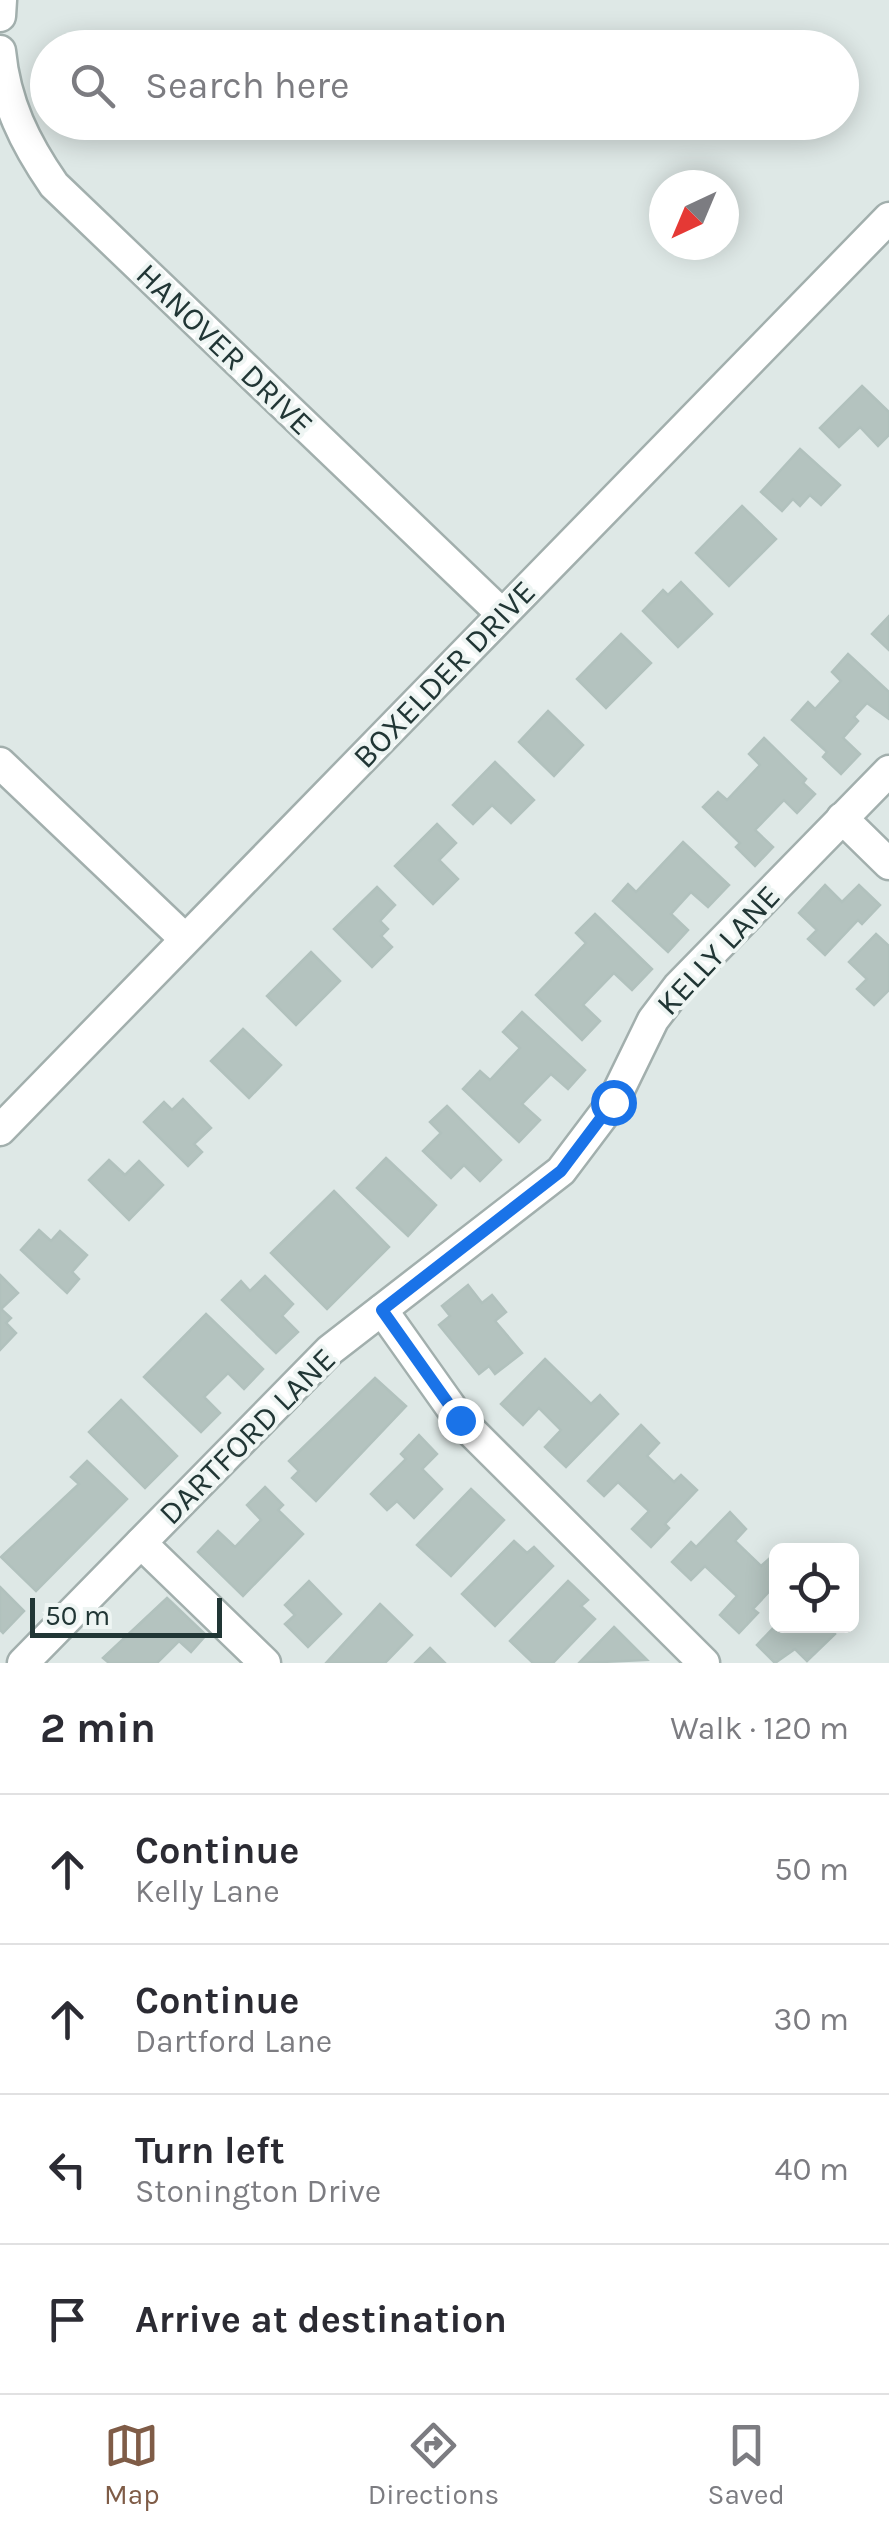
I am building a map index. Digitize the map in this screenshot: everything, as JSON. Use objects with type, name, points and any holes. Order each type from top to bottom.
[{"type":"street","points":[[0,16],[1,0]]},
{"type":"street","name":"HANOVER DRIVE","points":[[0,51],[13,115],[54,185],[502,614]]},
{"type":"street","name":"BOXELDER DRIVE","points":[[0,1130],[889,218]]},
{"type":"street","points":[[0,764],[185,939]]},
{"type":"street","name":"KELLY LANE","points":[[488,1230],[561,1171],[591,1136],[653,1020],[678,988],[889,770]]},
{"type":"street","points":[[842,818],[889,864]]},
{"type":"street","name":"DARTFORD LANE","points":[[23,1663],[330,1350],[488,1230]]},
{"type":"street","points":[[382,1310],[460,1420],[704,1663]]},
{"type":"street","points":[[141,1542],[264,1663]]},
{"type":"building","points":[[862,386],[889,412],[889,435],[878,446],[860,427],[839,447],[820,428]]},
{"type":"building","points":[[800,449],[840,485],[821,505],[810,495],[800,506],[793,499],[782,511],[761,492]]},
{"type":"building","points":[[742,506],[776,539],[729,586],[696,553]]},
{"type":"building","points":[[681,582],[712,614],[678,647],[643,611],[663,590],[668,595]]},
{"type":"building","points":[[889,616],[889,650],[872,634]]},
{"type":"building","points":[[621,634],[651,663],[606,708],[577,679]]},
{"type":"building","points":[[848,654],[889,692],[889,719],[867,703],[854,717],[858,721],[843,738],[860,754],[841,774],[823,757],[827,752],[792,720],[808,702],[815,709],[841,681],[832,672]]},
{"type":"building","points":[[548,711],[583,745],[554,776],[519,742]]},
{"type":"building","points":[[764,738],[806,779],[803,783],[815,794],[797,813],[784,800],[755,830],[773,847],[755,866],[736,847],[740,843],[703,807],[718,792],[727,800],[760,765],[749,754]]},
{"type":"building","points":[[495,762],[534,800],[511,823],[492,805],[473,824],[453,805]]},
{"type":"building","points":[[437,824],[456,843],[439,860],[458,879],[433,904],[395,866]]},
{"type":"building","points":[[683,842],[729,885],[708,907],[691,892],[671,914],[688,930],[668,952],[613,901],[628,884],[636,892]]},
{"type":"building","points":[[825,885],[842,902],[859,885],[880,905],[862,924],[858,920],[825,955],[808,939],[817,930],[799,913]]},
{"type":"building","points":[[377,887],[395,905],[380,921],[388,929],[381,936],[392,947],[372,967],[334,929]]},
{"type":"building","points":[[595,914],[652,969],[632,990],[614,973],[583,1005],[600,1021],[582,1040],[536,995],[586,943],[576,933]]},
{"type":"building","points":[[876,934],[889,946],[889,990],[874,1005],[857,989],[867,979],[849,962]]},
{"type":"building","points":[[311,952],[340,981],[296,1025],[267,996]]},
{"type":"building","points":[[522,1012],[585,1070],[568,1089],[551,1074],[522,1104],[540,1120],[519,1142],[463,1089],[480,1071],[490,1080],[520,1048],[503,1032]]},
{"type":"building","points":[[243,1029],[281,1065],[249,1098],[211,1061]]},
{"type":"building","points":[[183,1099],[211,1128],[194,1144],[202,1152],[188,1166],[144,1122],[164,1102],[172,1110]]},
{"type":"building","points":[[447,1106],[501,1160],[480,1181],[464,1165],[451,1178],[423,1151],[441,1133],[430,1122]]},
{"type":"building","points":[[386,1158],[436,1205],[408,1236],[357,1188]]},
{"type":"building","points":[[109,1160],[125,1175],[139,1161],[163,1185],[129,1220],[89,1180]]},
{"type":"building","points":[[334,1191],[389,1247],[327,1309],[271,1253]]},
{"type":"building","points":[[39,1230],[51,1241],[60,1231],[87,1255],[72,1272],[79,1279],[67,1293],[21,1250]]},
{"type":"building","points":[[0,1275],[18,1293],[1,1309],[11,1318],[6,1323],[16,1333],[0,1350]]},
{"type":"building","points":[[265,1276],[293,1304],[282,1316],[298,1332],[276,1353],[222,1300],[241,1281],[250,1291]]},
{"type":"building","points":[[468,1285],[482,1303],[492,1295],[506,1312],[495,1321],[522,1353],[495,1374],[489,1366],[479,1374],[439,1325],[450,1316],[442,1306]]},
{"type":"building","points":[[206,1314],[263,1369],[244,1389],[228,1373],[204,1397],[220,1413],[201,1432],[144,1377]]},
{"type":"building","points":[[545,1359],[591,1404],[600,1395],[618,1414],[566,1467],[545,1447],[561,1430],[539,1408],[523,1425],[501,1404]]},
{"type":"building","points":[[375,1378],[406,1406],[316,1501],[292,1478],[299,1471],[289,1461]]},
{"type":"building","points":[[121,1400],[177,1456],[145,1488],[89,1432]]},
{"type":"building","points":[[641,1425],[659,1443],[647,1456],[674,1482],[681,1475],[697,1490],[665,1524],[669,1528],[651,1547],[632,1529],[649,1511],[618,1482],[604,1496],[588,1481]]},
{"type":"building","points":[[419,1435],[437,1454],[422,1469],[442,1489],[414,1518],[397,1501],[387,1510],[371,1494],[406,1459],[401,1454]]},
{"type":"building","points":[[87,1461],[127,1499],[36,1591],[1,1557],[79,1484],[71,1477]]},
{"type":"building","points":[[265,1487],[283,1505],[278,1510],[303,1534],[243,1596],[198,1552],[218,1531],[235,1547],[261,1520],[247,1505]]},
{"type":"building","points":[[471,1489],[504,1520],[451,1576],[417,1545]]},
{"type":"building","points":[[730,1512],[746,1529],[735,1541],[761,1566],[769,1559],[769,1592],[753,1609],[758,1613],[739,1633],[720,1615],[737,1596],[705,1566],[691,1580],[672,1562],[691,1542],[696,1547]]},
{"type":"building","points":[[514,1541],[527,1553],[534,1547],[553,1566],[495,1626],[462,1594]]},
{"type":"building","points":[[309,1581],[341,1614],[308,1647],[285,1624],[295,1615],[285,1605]]},
{"type":"building","points":[[568,1581],[588,1600],[581,1606],[595,1619],[553,1663],[533,1663],[510,1641]]},
{"type":"building","points":[[0,1587],[24,1611],[3,1633],[0,1630]]},
{"type":"building","points":[[167,1598],[206,1635],[191,1652],[179,1641],[157,1663],[109,1663],[103,1658]]},
{"type":"building","points":[[380,1604],[412,1635],[385,1663],[326,1663]]},
{"type":"building","points":[[614,1627],[647,1660],[579,1663]]},
{"type":"building","points":[[769,1632],[835,1634],[807,1661],[795,1649],[775,1663],[757,1645]]},
{"type":"building","points":[[430,1648],[445,1663],[415,1663]]},
{"type":"route","points":[[460,1420],[382,1310],[561,1171],[613,1102]]}]
